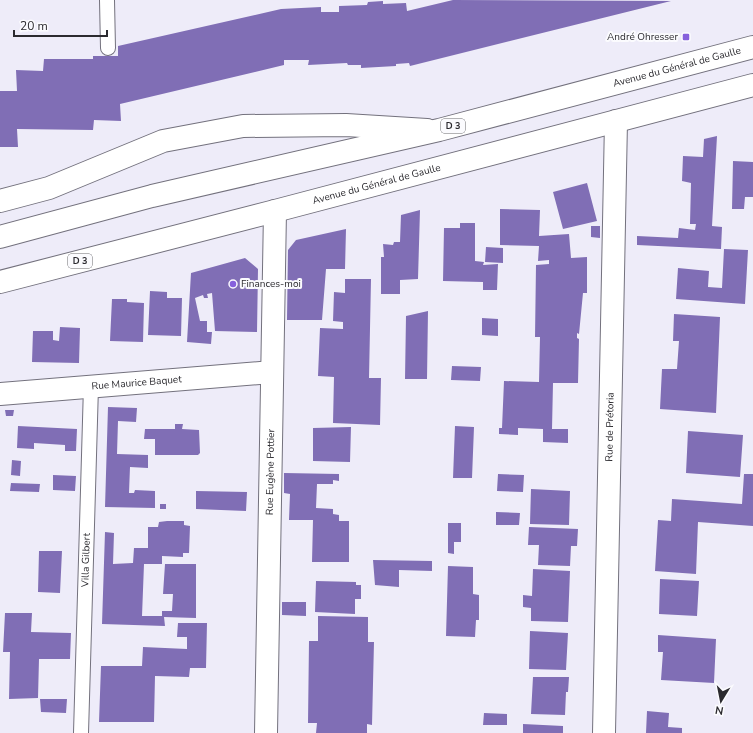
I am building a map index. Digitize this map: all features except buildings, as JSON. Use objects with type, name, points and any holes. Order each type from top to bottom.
[{"type":"street","name":"Avenue du Général de Gaulle","points":[[0,237],[152,196],[439,130],[753,47]]},
{"type":"street","name":"Avenue du Général de Gaulle","points":[[0,282],[753,85]]},
{"type":"street","name":"Rue de Prétoria","points":[[604,733],[616,121]]},
{"type":"street","name":"Avenue du Général de Gaulle","points":[[0,201],[49,188],[163,141],[243,126],[346,125],[439,130]]},
{"type":"street","name":"Rue Eugène Pottier","points":[[266,733],[275,211]]},
{"type":"street","name":"Rue Maurice Baquet","points":[[0,394],[272,372]]},
{"type":"lane","points":[[107,0],[108,48]]},
{"type":"lane","name":"Villa Gilbert","points":[[81,733],[91,386]]},
{"type":"place","name":"André Ohresser","points":[[686,37]]},
{"type":"place","name":"Finances-moi","points":[[233,284]]}]
